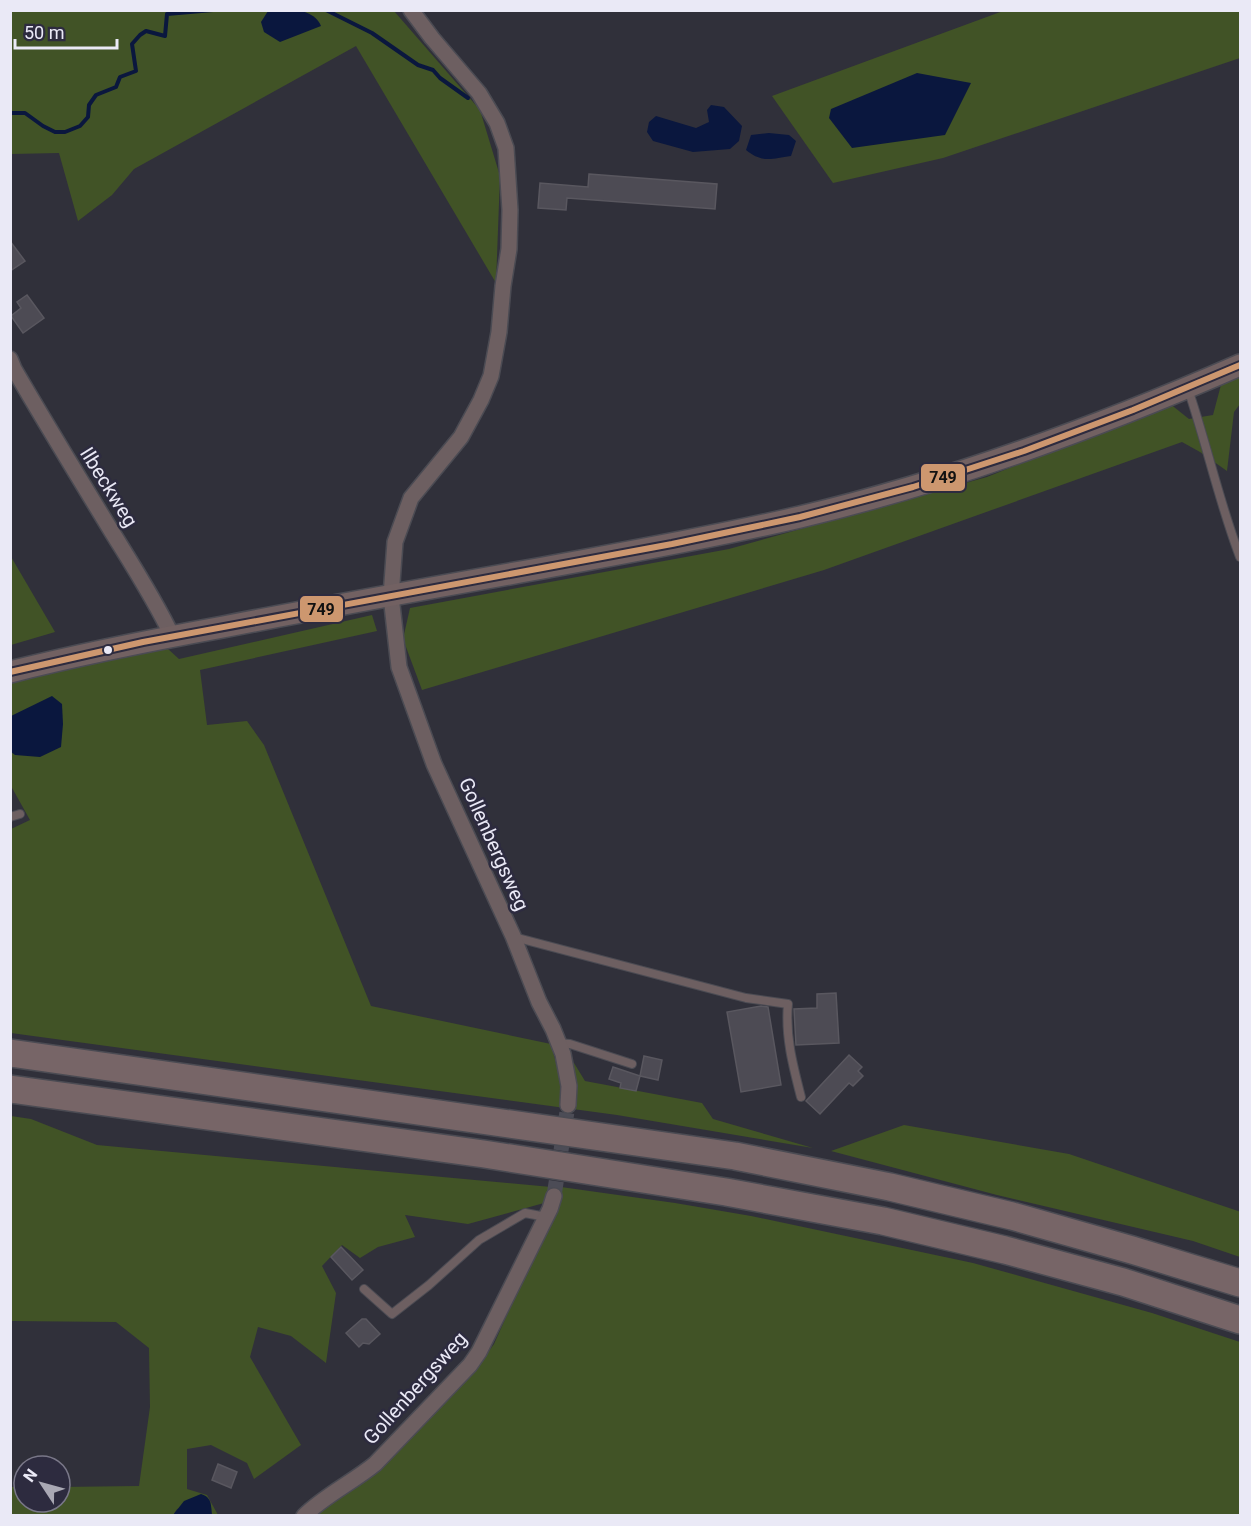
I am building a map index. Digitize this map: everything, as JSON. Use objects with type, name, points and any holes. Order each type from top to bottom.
[{"type":"highway","points":[[10,1053],[735,1156],[890,1187],[1012,1216],[1240,1283]]},
{"type":"highway","points":[[10,1089],[484,1154],[726,1192],[883,1221],[1005,1250],[1123,1282],[1240,1320]]},
{"type":"main road","points":[[10,672],[63,658],[172,636],[802,517],[921,484],[1051,442],[1240,365]]},
{"type":"street","name":"Gollenbergsweg","points":[[411,10],[479,93],[497,123],[506,148],[510,210],[509,249],[491,376],[481,400],[460,437],[411,498],[395,542],[391,596],[399,667],[430,753],[513,936],[558,1043],[569,1086],[568,1105]]},
{"type":"street","name":"Ilbeckweg","points":[[10,359],[165,620],[172,636]]},
{"type":"street","name":"Gollenbergsweg","points":[[304,1515],[375,1464],[470,1365],[486,1339],[554,1196]]},
{"type":"lane","points":[[1188,388],[1227,523],[1240,557]]},
{"type":"lane","points":[[10,817],[20,814]]},
{"type":"lane","points":[[513,936],[746,998],[788,1004],[786,1023],[801,1097]]},
{"type":"lane","points":[[558,1043],[570,1044],[632,1064]]},
{"type":"lane","points":[[364,1288],[392,1314],[429,1285],[479,1240],[525,1214],[546,1217]]},
{"type":"green space","points":[[10,11],[394,11],[480,110],[500,176],[496,283],[356,46],[134,169],[112,195],[78,221],[59,153],[11,154]]},
{"type":"green space","points":[[1003,11],[1240,11],[1240,58],[943,158],[833,183],[772,96]]},
{"type":"green space","points":[[1240,374],[1240,404],[1234,412],[1227,471],[1182,442],[824,570],[422,690],[403,639],[410,608],[729,549],[987,477],[1169,403],[1189,419],[1213,415],[1222,381]]},
{"type":"green space","points":[[10,555],[55,632],[11,645],[10,645]]},
{"type":"green space","points":[[372,615],[377,631],[200,670],[207,725],[247,721],[264,745],[371,1006],[551,1044],[557,1067],[574,1063],[585,1081],[702,1103],[713,1119],[813,1148],[617,1115],[11,1033],[11,829],[30,820],[11,786],[11,683],[52,671],[168,649],[179,659]]},
{"type":"green space","points":[[11,1116],[31,1119],[97,1145],[551,1187],[544,1203],[468,1224],[405,1215],[415,1237],[378,1247],[360,1258],[342,1245],[322,1266],[336,1293],[326,1363],[291,1336],[258,1327],[250,1357],[301,1445],[254,1479],[247,1463],[211,1445],[187,1449],[187,1489],[207,1495],[210,1500],[177,1509],[173,1515],[11,1515],[10,1487],[12,1487],[12,1514],[72,1514],[72,1487],[139,1486],[150,1407],[149,1348],[116,1322],[11,1321]]},
{"type":"green space","points":[[904,1125],[1069,1154],[1238,1211],[1240,1212],[1240,1257],[1193,1241],[997,1195],[831,1151]]},
{"type":"green space","points":[[561,1187],[751,1216],[973,1263],[1152,1313],[1240,1342],[1240,1515],[315,1516],[379,1469],[479,1365],[494,1344],[549,1220]]},
{"type":"green space","points":[[210,1501],[218,1515],[212,1515]]},
{"type":"water","points":[[298,10],[312,15],[321,26],[280,42],[264,32],[261,22],[268,11]]},
{"type":"water","points":[[917,73],[971,83],[945,135],[852,148],[829,118],[831,109]]},
{"type":"water","points":[[711,105],[724,107],[742,126],[739,141],[730,149],[693,152],[653,141],[647,132],[649,122],[656,116],[696,128],[709,122],[707,110]]},
{"type":"water","points":[[769,133],[789,135],[796,141],[791,156],[762,158],[746,150],[751,135]]},
{"type":"water","points":[[52,696],[62,704],[61,747],[40,757],[15,755],[11,752],[11,716]]},
{"type":"water","points":[[201,1494],[209,1500],[212,1515],[173,1515],[184,1501]]},
{"type":"building","points":[[589,174],[717,184],[715,209],[567,198],[566,210],[538,208],[540,183],[588,187]]},
{"type":"building","points":[[10,241],[25,261],[10,271]]},
{"type":"building","points":[[27,295],[44,318],[23,333],[11,316],[21,308],[17,302]]},
{"type":"building","points":[[836,993],[839,1043],[796,1045],[794,1009],[817,1008],[817,994]]},
{"type":"building","points":[[761,1006],[768,1007],[781,1085],[741,1092],[727,1012]]},
{"type":"building","points":[[849,1055],[862,1067],[858,1071],[863,1076],[853,1086],[849,1083],[820,1114],[806,1101]]},
{"type":"building","points":[[644,1056],[662,1060],[658,1080],[640,1076]]},
{"type":"building","points":[[613,1067],[640,1076],[636,1091],[620,1088],[621,1083],[609,1079]]},
{"type":"building","points":[[341,1247],[363,1270],[352,1280],[331,1257]]},
{"type":"building","points":[[362,1319],[366,1319],[380,1334],[369,1344],[363,1343],[359,1347],[346,1333]]},
{"type":"building","points":[[218,1464],[237,1472],[231,1488],[212,1480]]},
{"type":"waterway","points":[[10,113],[25,113],[55,132],[65,132],[80,126],[88,117],[89,105],[96,95],[116,87],[120,77],[136,71],[132,44],[140,35],[146,31],[165,36],[167,14],[213,10]]},
{"type":"waterway","points":[[326,10],[372,33],[418,65],[433,70],[440,78],[468,98]]},
{"type":"tunnel","points":[[554,1196],[568,1105]]},
{"type":"transit line","name":"749","points":[[10,672],[143,642],[672,544],[800,517],[913,487],[1024,451],[1133,410],[1240,365]]}]
